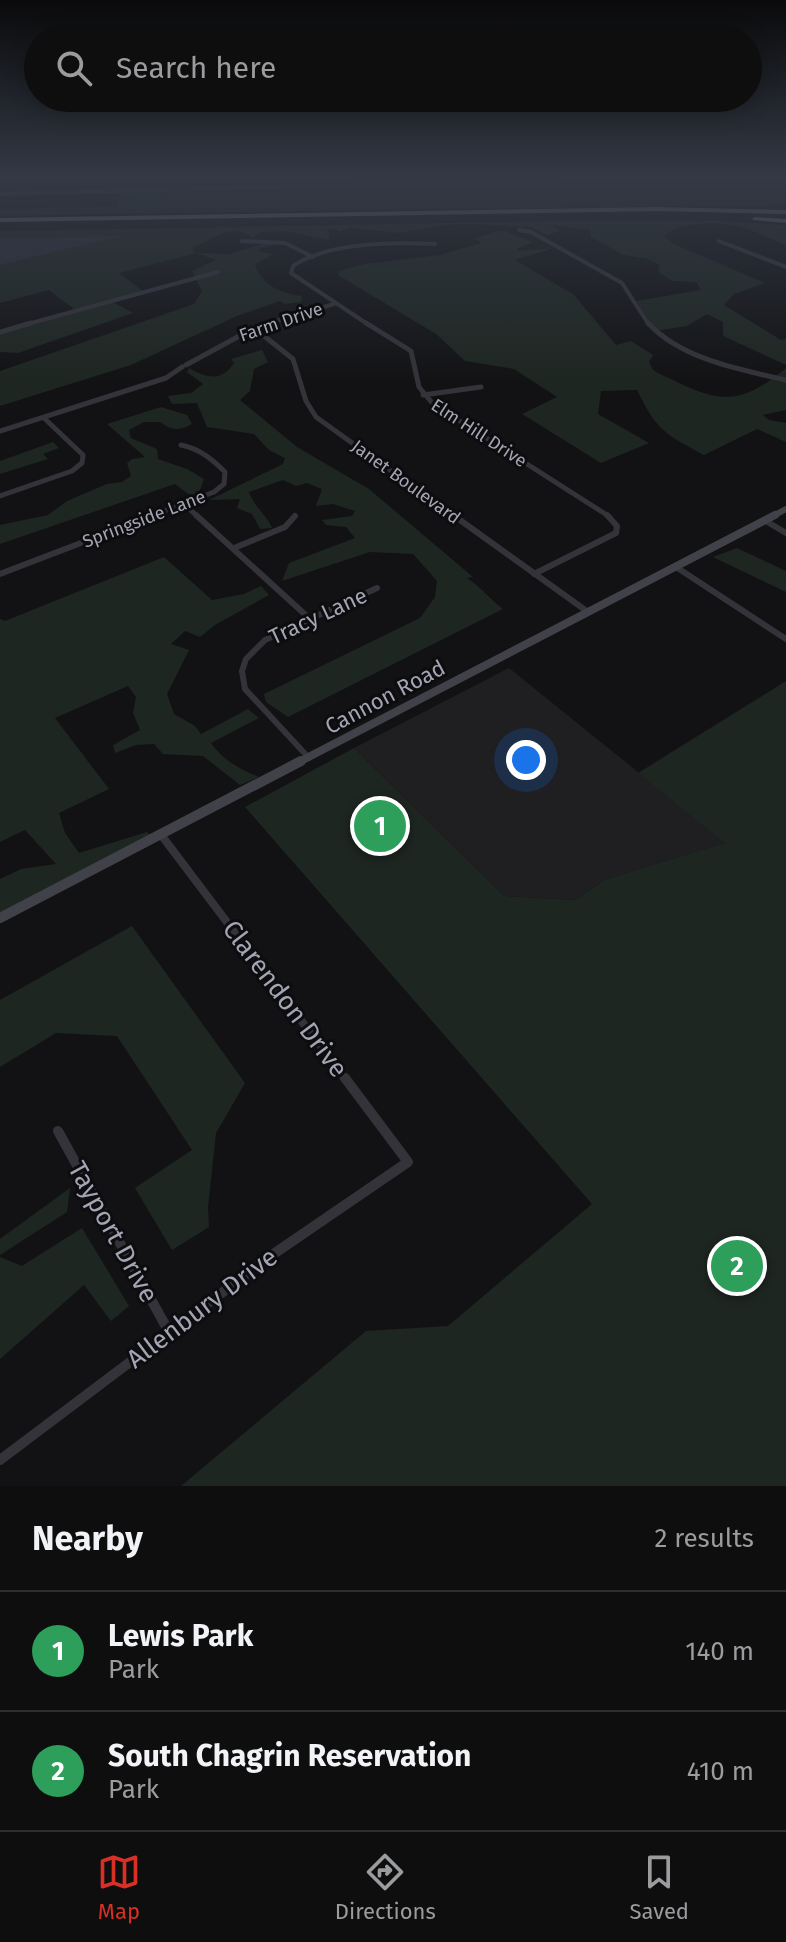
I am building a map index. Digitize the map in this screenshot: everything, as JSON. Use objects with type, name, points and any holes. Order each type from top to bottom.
[{"type":"main road","name":"Cannon Road","points":[[0,918],[786,509]]},
{"type":"street","points":[[288,244],[313,257],[381,244]]},
{"type":"street","points":[[553,244],[622,283],[651,328],[662,335],[729,366],[786,380]]},
{"type":"street","points":[[728,244],[786,267]]},
{"type":"street","name":"Elm Hill Drive","points":[[313,257],[293,266],[291,273],[334,304],[411,351],[423,395],[613,519],[617,526],[616,533],[609,538],[534,574]]},
{"type":"street","points":[[0,332],[218,272]]},
{"type":"street","name":"Farm Drive","points":[[0,431],[166,378],[254,328],[334,304]]},
{"type":"street","name":"Janet Boulevard","points":[[254,328],[293,359],[306,401],[316,417],[588,612]]},
{"type":"street","points":[[423,395],[481,387]]},
{"type":"street","points":[[0,496],[72,471],[82,463],[83,455],[44,418]]},
{"type":"street","name":"Springside Lane","points":[[0,574],[214,492],[226,479],[225,472],[199,448],[181,445]]},
{"type":"street","points":[[184,504],[310,619]]},
{"type":"street","points":[[234,548],[285,527],[295,516]]},
{"type":"street","points":[[764,520],[786,533]]},
{"type":"street","points":[[676,567],[786,639]]},
{"type":"street","name":"Tracy Lane","points":[[309,758],[245,689],[242,671],[246,659],[265,640],[377,588]]},
{"type":"street","name":"Clarendon Drive","points":[[162,836],[408,1162]]},
{"type":"street","name":"Tayport Drive","points":[[58,1131],[169,1332]]},
{"type":"street","name":"Allenbury Drive","points":[[0,1460],[272,1255],[408,1162]]},
{"type":"shaded area","points":[[0,244],[87,244],[0,265]]},
{"type":"shaded area","points":[[86,244],[199,244],[192,248],[196,253],[119,273],[143,291],[111,301],[133,313],[18,353],[0,352],[0,332],[75,310],[49,290],[0,303],[0,265]]},
{"type":"shaded area","points":[[262,244],[275,245],[260,248],[259,252],[274,254],[255,264],[258,271],[273,287],[302,296],[301,302],[285,304],[280,301],[237,316],[131,365],[0,406],[0,371],[194,304],[202,291],[192,271],[216,260],[196,253],[230,254]]},
{"type":"shaded area","points":[[476,244],[528,244],[518,251],[554,248],[515,260],[574,295],[616,345],[631,341],[653,355],[649,362],[653,370],[710,395],[738,396],[768,382],[786,368],[786,410],[763,415],[769,420],[786,423],[786,442],[757,429],[704,455],[663,430],[637,390],[601,391],[598,414],[649,443],[601,463],[522,414],[557,397],[514,369],[465,361],[436,334],[338,275],[339,271],[365,264],[440,255]]},
{"type":"shaded area","points":[[604,244],[675,244],[765,283],[734,294],[724,305],[781,340],[786,339],[786,365],[723,336],[723,322],[707,314],[687,326],[655,331],[636,301],[701,290],[696,282],[672,281],[658,272],[660,265],[648,259],[624,255]]},
{"type":"shaded area","points":[[262,350],[268,362],[254,369],[250,391],[240,400],[297,447],[369,489],[473,577],[467,578],[503,609],[288,717],[266,702],[264,694],[420,618],[435,597],[437,581],[413,554],[370,552],[282,581],[289,563],[355,538],[346,527],[326,525],[322,520],[352,516],[355,511],[333,504],[316,506],[322,489],[307,483],[296,486],[283,480],[249,492],[272,528],[260,529],[252,514],[237,508],[240,499],[209,500],[283,464],[285,458],[269,450],[254,434],[207,427],[197,403],[172,404],[168,396],[191,393],[203,384],[187,372],[189,368],[208,376],[219,376],[234,363],[231,359]]},
{"type":"shaded area","points":[[161,407],[187,415],[192,424],[176,429],[160,422],[144,422],[129,430],[131,438],[157,449],[158,459],[204,479],[199,493],[192,497],[175,484],[0,544],[0,525],[48,515],[67,501],[131,476],[127,463],[145,457],[107,424]]},
{"type":"shaded area","points":[[53,442],[59,448],[43,454],[48,459],[0,474],[0,461]]},
{"type":"shaded area","points":[[737,548],[786,571],[786,592],[713,557]]},
{"type":"shaded area","points":[[164,557],[212,600],[244,594],[261,586],[269,595],[215,625],[200,637],[185,631],[171,644],[189,650],[167,694],[174,714],[195,726],[201,734],[248,709],[259,718],[211,743],[232,763],[259,777],[240,785],[203,756],[163,754],[154,744],[136,745],[115,753],[113,745],[140,730],[133,713],[136,697],[128,686],[55,718],[109,789],[59,813],[65,833],[79,853],[147,832],[151,836],[0,914],[0,879],[21,869],[56,864],[25,830],[0,842],[0,619],[5,621]]},
{"type":"shaded area","points":[[509,668],[726,843],[606,879],[575,900],[504,896],[354,748]]},
{"type":"shaded area","points":[[786,681],[786,1486],[181,1486],[366,1331],[448,1326],[592,1204],[245,807],[354,748],[504,896],[575,900],[606,879],[725,843],[638,773]]},
{"type":"shaded area","points":[[132,926],[245,1083],[216,1133],[208,1207],[209,1227],[172,1250],[135,1188],[192,1150],[117,1036],[56,1033],[0,1067],[0,1000]]},
{"type":"shaded area","points":[[70,1188],[67,1212],[0,1255],[0,1239]]},
{"type":"shaded area","points":[[82,1228],[129,1306],[111,1321],[84,1285],[0,1359],[0,1257],[22,1266]]},
{"type":"place","name":"Lewis Park","points":[[380,826]]},
{"type":"place","name":"South Chagrin Reservation","points":[[737,1266]]}]
